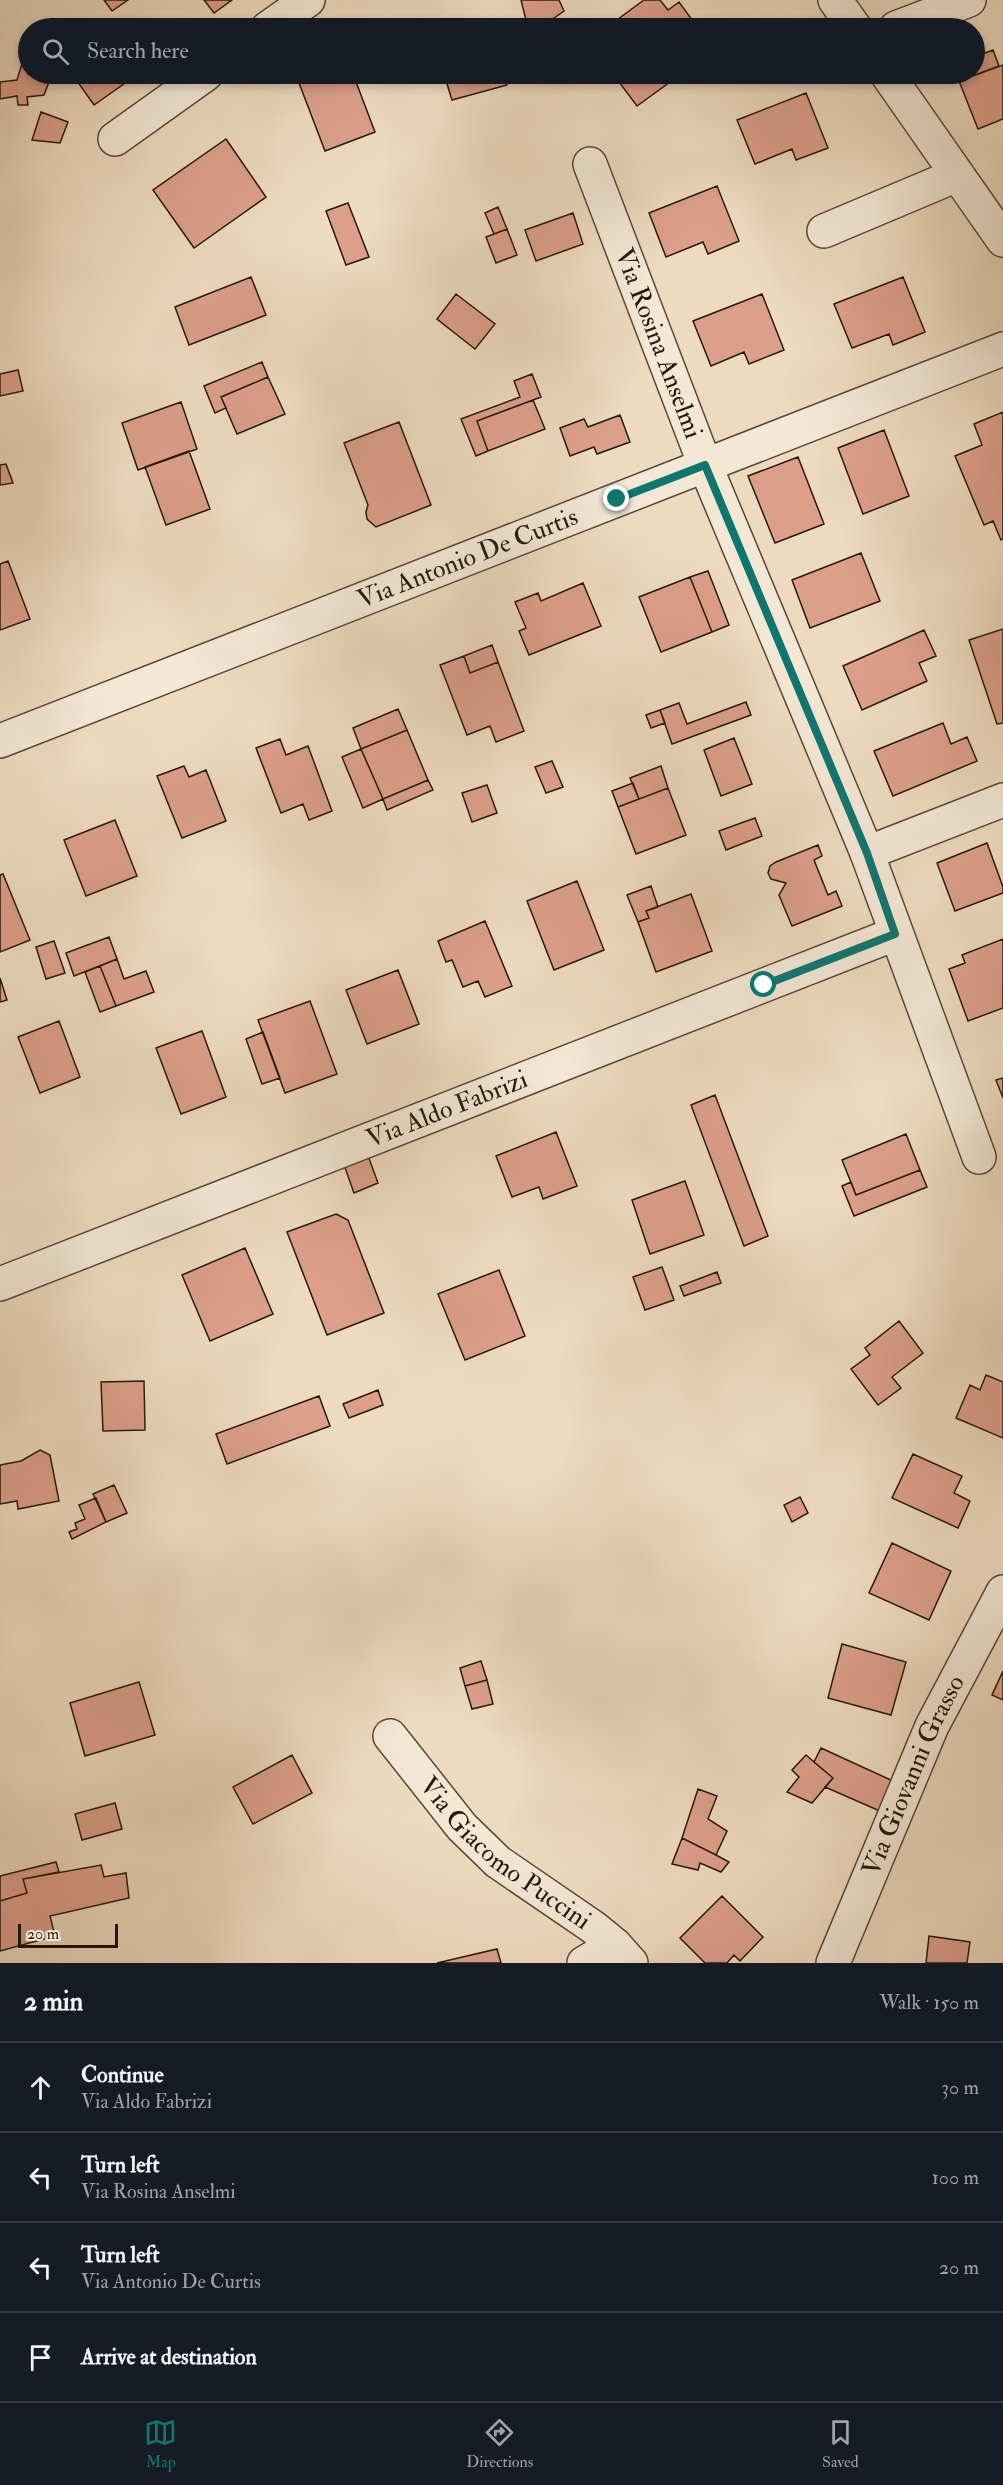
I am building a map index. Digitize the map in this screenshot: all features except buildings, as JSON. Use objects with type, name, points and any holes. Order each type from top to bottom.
[{"type":"street","points":[[282,18],[308,0]]},
{"type":"street","points":[[835,0],[848,18]]},
{"type":"street","points":[[922,18],[969,0]]},
{"type":"street","points":[[115,139],[192,84]]},
{"type":"street","points":[[894,84],[1003,240]]},
{"type":"street","name":"Via Rosina Anselmi","points":[[590,164],[705,465],[867,853],[979,1157]]},
{"type":"street","points":[[824,231],[957,175]]},
{"type":"street","name":"Via Antonio De Curtis","points":[[0,741],[1003,349]]},
{"type":"street","points":[[867,853],[1003,800]]},
{"type":"street","name":"Via Aldo Fabrizi","points":[[0,1284],[895,934]]},
{"type":"street","name":"Via Giovanni Grasso","points":[[833,1963],[932,1726],[1003,1592]]},
{"type":"street","name":"Via Giacomo Puccini","points":[[390,1736],[462,1827],[498,1862],[593,1927],[623,1954]]},
{"type":"street","points":[[584,1963],[623,1954]]},
{"type":"route","points":[[617,499],[705,465],[867,853],[895,934],[764,985]]}]
